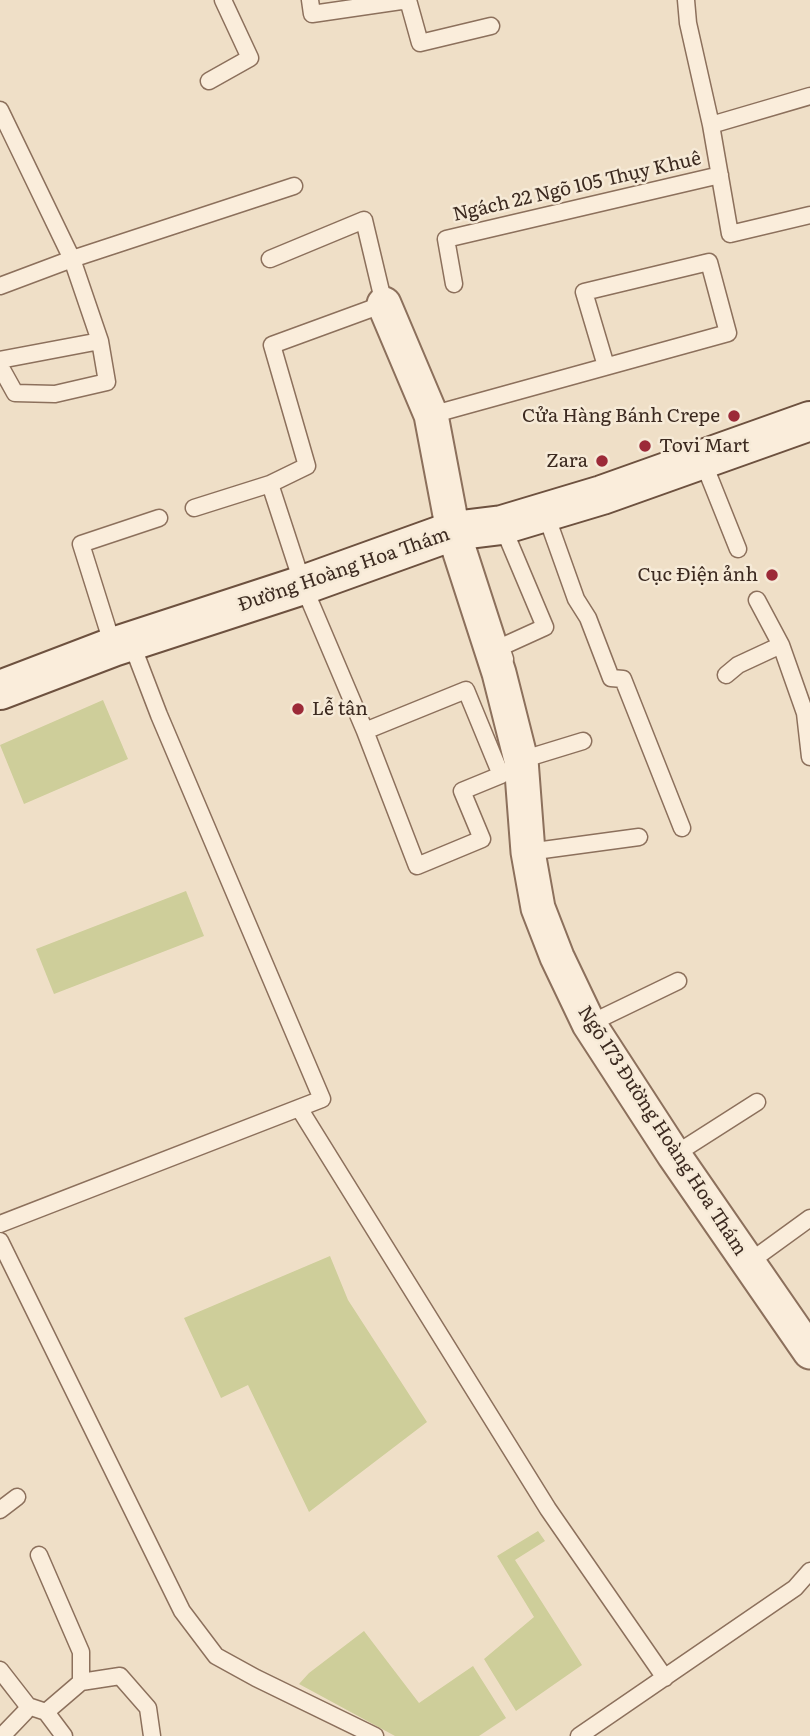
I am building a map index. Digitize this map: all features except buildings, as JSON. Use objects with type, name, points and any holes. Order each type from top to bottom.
[{"type":"main road","name":"Đường Hoàng Hoa Thám","points":[[0,690],[453,531],[502,525],[602,495],[810,421]]},
{"type":"street","name":"Ngõ 173 Đường Hoàng Hoa Thám","points":[[384,304],[431,415],[453,531],[499,673],[521,760],[528,852],[538,908],[556,957],[589,1024],[674,1156],[810,1352]]},
{"type":"lane","points":[[209,81],[250,58],[223,0]]},
{"type":"lane","points":[[310,0],[312,14],[408,0],[420,43],[491,26]]},
{"type":"lane","points":[[686,0],[688,23],[711,125],[730,234],[810,215]]},
{"type":"lane","points":[[711,125],[810,96]]},
{"type":"lane","points":[[0,110],[72,259],[100,341],[107,382],[55,394],[15,393],[0,363],[100,341]]},
{"type":"lane","name":"Ngách 22 Ngõ 105 Thụy Khuê","points":[[454,284],[446,239],[720,175]]},
{"type":"lane","points":[[0,286],[72,259],[294,186]]},
{"type":"lane","points":[[194,508],[270,484],[307,466],[272,345],[384,304],[364,220],[270,259]]},
{"type":"lane","points":[[431,415],[728,332],[709,261],[584,292],[606,366]]},
{"type":"lane","points":[[702,459],[738,549]]},
{"type":"lane","points":[[270,484],[303,585],[365,731],[417,866],[482,839],[462,791],[501,775],[467,690],[365,731]]},
{"type":"lane","points":[[545,512],[576,599],[588,618],[611,678],[623,679],[682,828]]},
{"type":"lane","points":[[0,1224],[322,1100],[159,715],[122,645],[81,544],[159,518]]},
{"type":"lane","points":[[502,525],[545,627],[500,647],[513,676]]},
{"type":"lane","points":[[757,600],[805,696],[810,757]]},
{"type":"lane","points":[[726,675],[737,665],[781,645]]},
{"type":"lane","points":[[521,760],[583,741]]},
{"type":"lane","points":[[528,852],[639,837]]},
{"type":"lane","points":[[589,1024],[678,981]]},
{"type":"lane","points":[[674,1156],[757,1102]]},
{"type":"lane","points":[[299,1108],[548,1509],[664,1678]]},
{"type":"lane","points":[[748,1264],[810,1218]]},
{"type":"lane","points":[[0,1241],[182,1611],[207,1645],[216,1656],[256,1678],[375,1736]]},
{"type":"lane","points":[[0,1510],[18,1497]]},
{"type":"lane","points":[[39,1555],[81,1652],[81,1682]]},
{"type":"lane","points":[[579,1736],[795,1588],[810,1571]]},
{"type":"lane","points":[[0,1670],[28,1706],[46,1712],[64,1736]]},
{"type":"lane","points":[[46,1712],[81,1682],[120,1676],[148,1708],[152,1736]]},
{"type":"lane","points":[[2,1736],[28,1706]]},
{"type":"green space","points":[[103,700],[128,759],[24,804],[0,745]]},
{"type":"green space","points":[[186,891],[204,936],[54,994],[36,949]]},
{"type":"green space","points":[[330,1256],[348,1300],[427,1422],[309,1512],[248,1385],[221,1398],[184,1318]]},
{"type":"green space","points":[[538,1531],[545,1541],[515,1560],[582,1665],[516,1711],[484,1659],[534,1617],[497,1556]]},
{"type":"green space","points":[[364,1631],[419,1703],[473,1666],[506,1718],[479,1736],[395,1736],[299,1684],[309,1673]]},
{"type":"place","name":"Cửa Hàng Bánh Crepe","points":[[734,416]]},
{"type":"place","name":"Tovi Mart","points":[[645,446]]},
{"type":"place","name":"Zara","points":[[602,461]]},
{"type":"place","name":"Cục Điện ảnh","points":[[772,575]]},
{"type":"place","name":"Lễ tân","points":[[298,709]]}]
